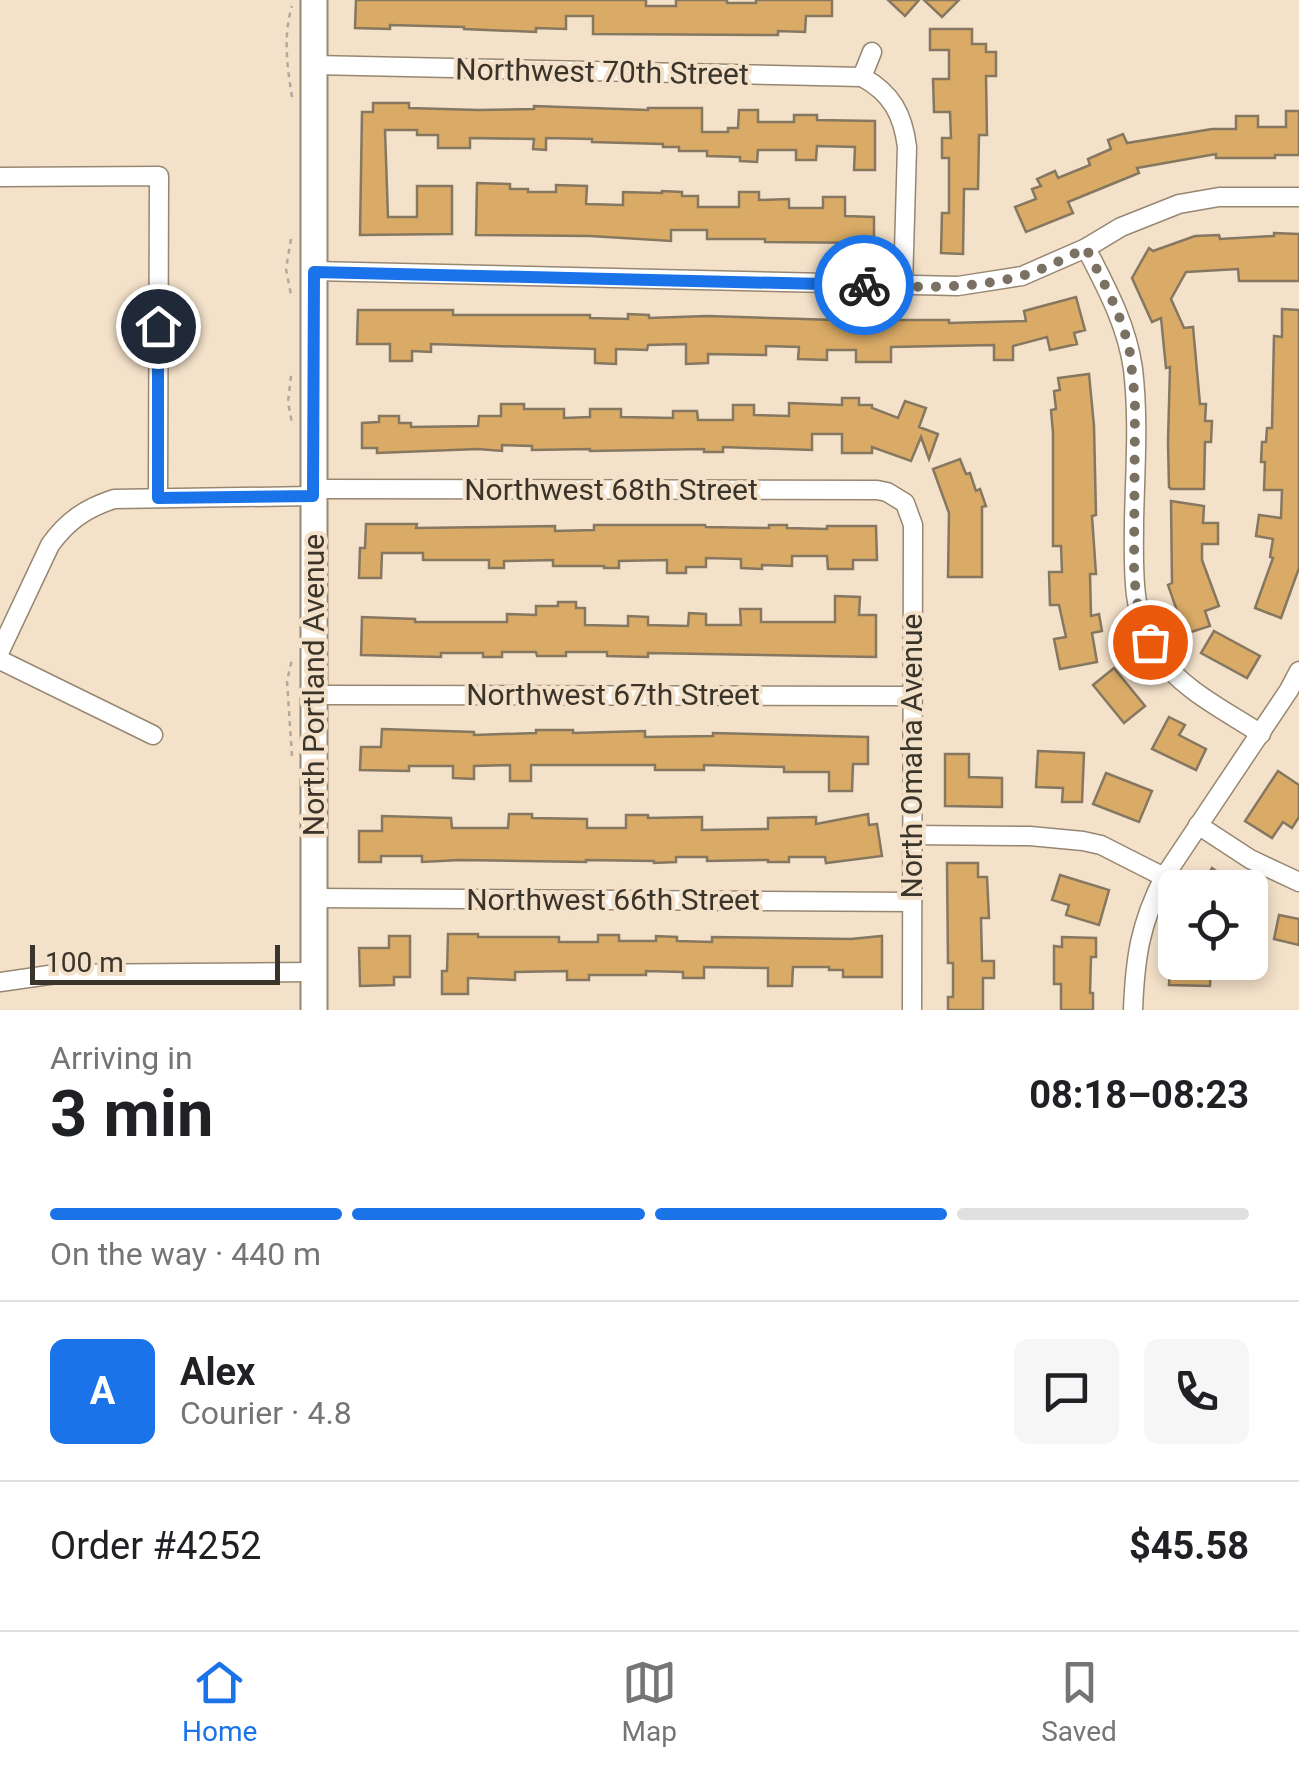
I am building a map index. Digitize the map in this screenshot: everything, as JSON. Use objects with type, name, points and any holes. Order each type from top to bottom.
[{"type":"street","name":"North Portland Avenue","points":[[314,0],[314,1010]]},
{"type":"street","points":[[872,52],[862,77],[888,94],[905,131],[903,286]]},
{"type":"street","name":"Northwest 70th Street","points":[[314,65],[862,77]]},
{"type":"street","points":[[0,177],[159,176],[158,498]]},
{"type":"street","points":[[314,272],[958,286],[1022,276],[1179,204],[1218,197],[1299,197]]},
{"type":"street","points":[[1086,248],[1123,326],[1130,353],[1135,400],[1134,577],[1143,625],[1170,670],[1261,734]]},
{"type":"street","name":"Northwest 68th Street","points":[[0,651],[60,530],[95,505],[114,499],[313,492],[877,490],[905,502]]},
{"type":"street","name":"North Omaha Avenue","points":[[905,502],[913,525],[912,1010]]},
{"type":"street","points":[[0,660],[154,735]]},
{"type":"street","points":[[1169,870],[1299,672]]},
{"type":"street","name":"Northwest 67th Street","points":[[314,694],[912,696]]},
{"type":"street","points":[[1198,825],[1250,860],[1299,882]]},
{"type":"street","points":[[912,835],[1083,840],[1158,874]]},
{"type":"street","points":[[1132,1010],[1139,939],[1158,889]]},
{"type":"street","name":"Northwest 66th Street","points":[[314,898],[912,902]]},
{"type":"street","points":[[0,982],[56,974],[314,972]]},
{"type":"building","points":[[356,0],[646,0],[646,6],[676,6],[676,0],[832,0],[832,16],[806,16],[805,32],[778,31],[778,35],[593,34],[593,16],[566,16],[566,29],[536,28],[536,32],[390,25],[390,29],[355,28]]},
{"type":"building","points":[[888,0],[919,0],[905,16]]},
{"type":"building","points":[[924,0],[959,0],[942,17]]},
{"type":"building","points":[[930,29],[972,29],[972,44],[986,44],[986,52],[996,52],[996,76],[986,76],[987,135],[979,135],[978,189],[964,189],[963,254],[941,253],[942,213],[949,213],[949,158],[942,158],[942,138],[951,138],[950,112],[934,112],[933,79],[949,79],[949,50],[930,50]]},
{"type":"building","points":[[373,103],[478,110],[534,106],[702,108],[702,132],[738,128],[739,110],[758,110],[758,122],[794,122],[794,115],[817,115],[817,120],[875,121],[875,170],[854,170],[855,147],[817,146],[816,160],[796,160],[796,150],[758,150],[757,162],[707,156],[707,151],[679,151],[679,147],[663,144],[592,139],[546,138],[546,150],[533,149],[534,139],[470,138],[470,148],[438,148],[438,135],[417,135],[417,130],[385,130],[388,217],[417,217],[417,186],[452,186],[452,234],[360,235],[362,112],[373,112]]},
{"type":"building","points":[[1286,111],[1299,111],[1299,155],[1216,158],[1216,154],[1137,168],[1139,173],[1068,202],[1073,213],[1026,232],[1015,207],[1036,199],[1032,189],[1041,186],[1037,179],[1055,171],[1058,178],[1090,165],[1088,159],[1111,149],[1108,140],[1123,134],[1127,143],[1212,129],[1236,129],[1236,116],[1258,116],[1258,127],[1286,127]]},
{"type":"building","points":[[477,183],[510,184],[510,189],[528,192],[556,192],[556,185],[587,186],[586,204],[623,205],[623,192],[682,192],[682,196],[698,196],[698,207],[739,207],[739,192],[759,192],[759,200],[789,199],[789,208],[823,208],[823,197],[845,197],[845,216],[874,217],[874,243],[707,239],[707,230],[671,230],[671,241],[476,235]]},
{"type":"building","points":[[1299,234],[1299,281],[1239,281],[1238,269],[1186,272],[1171,299],[1184,328],[1193,327],[1200,404],[1206,404],[1205,421],[1212,421],[1211,442],[1205,442],[1204,489],[1171,489],[1170,367],[1166,368],[1161,318],[1152,322],[1132,278],[1149,248],[1153,251],[1195,236],[1219,235],[1220,239]]},
{"type":"building","points":[[1076,297],[1085,330],[1074,333],[1077,344],[1050,350],[1047,337],[1013,346],[1013,360],[994,360],[994,345],[891,347],[891,362],[856,362],[856,350],[827,350],[827,360],[798,359],[799,347],[766,346],[766,355],[708,354],[708,363],[686,364],[686,344],[648,345],[647,350],[616,349],[616,364],[595,363],[595,349],[431,344],[431,352],[412,351],[412,361],[390,361],[390,344],[357,344],[358,310],[453,310],[453,315],[590,315],[628,319],[628,314],[649,318],[949,323],[1026,321],[1024,311]]},
{"type":"building","points":[[1282,309],[1299,310],[1299,568],[1281,618],[1255,608],[1273,558],[1273,539],[1256,536],[1259,515],[1281,518],[1282,490],[1264,490],[1265,462],[1261,462],[1262,442],[1266,442],[1267,428],[1272,428],[1274,336],[1282,337]]},
{"type":"building","points":[[1089,374],[1096,515],[1092,516],[1096,574],[1090,574],[1091,616],[1099,614],[1102,631],[1092,633],[1097,662],[1060,669],[1054,639],[1066,637],[1059,605],[1050,605],[1049,572],[1062,572],[1061,546],[1053,546],[1051,410],[1056,409],[1054,391],[1060,390],[1058,378]]},
{"type":"building","points":[[842,398],[859,398],[859,405],[872,405],[898,418],[905,401],[926,408],[919,427],[938,434],[929,459],[921,437],[911,461],[872,447],[872,453],[842,453],[842,434],[812,434],[812,450],[723,447],[723,452],[590,451],[502,445],[502,451],[377,453],[377,448],[362,448],[362,423],[379,422],[379,416],[399,416],[399,423],[411,423],[411,427],[478,426],[479,416],[501,416],[501,404],[524,404],[524,409],[564,409],[564,418],[590,417],[590,409],[621,409],[621,417],[673,418],[673,411],[697,411],[698,420],[733,420],[733,405],[754,405],[754,415],[789,416],[789,403],[842,405]]},
{"type":"building","points":[[960,459],[986,506],[982,507],[982,577],[948,577],[949,513],[933,469]]},
{"type":"building","points":[[1171,501],[1204,506],[1203,523],[1218,523],[1218,544],[1202,544],[1202,560],[1219,606],[1205,611],[1210,626],[1185,634],[1168,585],[1172,583]]},
{"type":"building","points":[[366,524],[417,524],[416,528],[555,526],[555,531],[594,530],[594,525],[787,525],[827,529],[876,526],[877,560],[853,560],[853,569],[828,569],[827,556],[792,556],[792,566],[762,565],[762,569],[741,568],[741,559],[706,558],[706,567],[686,567],[686,573],[667,573],[667,560],[619,561],[619,568],[553,566],[553,560],[504,561],[504,568],[489,568],[489,560],[423,560],[423,553],[382,553],[381,578],[359,578]]},
{"type":"building","points":[[835,596],[860,597],[859,615],[876,615],[876,657],[648,653],[648,657],[607,656],[607,652],[537,656],[536,652],[502,652],[502,657],[483,657],[483,653],[441,653],[441,657],[361,655],[362,617],[415,622],[507,622],[507,614],[536,615],[536,606],[576,602],[576,608],[585,608],[585,625],[628,626],[628,616],[648,617],[648,625],[688,626],[689,613],[706,614],[706,625],[741,625],[740,609],[761,609],[761,622],[835,622]]},
{"type":"building","points":[[1214,631],[1260,656],[1247,678],[1201,653]]},
{"type":"building","points":[[1114,668],[1145,706],[1124,723],[1093,685]]},
{"type":"building","points":[[1169,717],[1185,725],[1179,735],[1206,749],[1196,770],[1152,749]]},
{"type":"building","points":[[382,729],[474,735],[573,730],[645,731],[645,737],[713,733],[868,737],[868,764],[853,764],[852,791],[829,791],[829,772],[784,772],[784,767],[704,765],[704,770],[655,770],[655,765],[531,765],[531,781],[510,781],[510,765],[474,766],[474,779],[453,778],[453,766],[409,766],[409,771],[360,770],[361,747],[381,747]]},
{"type":"building","points":[[1038,751],[1084,753],[1082,802],[1062,802],[1063,788],[1036,787]]},
{"type":"building","points":[[945,754],[969,754],[969,777],[1002,778],[1002,807],[945,806]]},
{"type":"building","points":[[1278,771],[1299,785],[1299,817],[1292,828],[1283,822],[1272,838],[1245,821]]},
{"type":"building","points":[[1106,773],[1152,791],[1139,822],[1093,804]]},
{"type":"building","points":[[509,814],[587,819],[587,828],[626,828],[626,815],[702,817],[702,830],[768,829],[768,818],[816,817],[816,824],[868,814],[869,825],[877,824],[882,856],[826,863],[825,857],[789,857],[789,862],[676,857],[676,862],[654,863],[422,862],[422,856],[381,856],[381,862],[359,862],[359,831],[382,831],[382,816],[451,818],[452,828],[508,828]]},
{"type":"building","points":[[947,863],[978,863],[978,877],[987,877],[989,918],[981,918],[982,961],[994,961],[994,978],[983,978],[983,1010],[948,1010],[948,997],[953,997],[953,963],[948,963]]},
{"type":"building","points":[[1060,875],[1109,890],[1099,925],[1066,915],[1069,905],[1052,900]]},
{"type":"building","points":[[1279,915],[1299,919],[1299,945],[1274,939]]},
{"type":"building","points":[[448,934],[559,937],[559,942],[598,942],[598,935],[619,935],[619,941],[656,941],[656,936],[712,942],[712,937],[882,936],[882,977],[843,977],[843,970],[829,967],[793,967],[792,986],[768,986],[768,968],[704,967],[704,978],[683,978],[683,972],[646,971],[646,975],[589,975],[589,980],[567,980],[567,971],[515,972],[515,980],[468,978],[468,994],[442,994]]},
{"type":"building","points":[[389,936],[410,936],[410,977],[394,977],[394,985],[360,986],[359,948],[389,948]]},
{"type":"building","points":[[1062,937],[1096,938],[1096,957],[1091,957],[1093,1010],[1061,1010],[1061,984],[1054,984],[1054,946],[1062,947]]},
{"type":"building","points":[[1169,980],[1210,980],[1210,986],[1169,985]]},
{"type":"way so far","points":[[864,285],[958,286],[996,281],[1022,276],[1086,248],[1123,326],[1130,353],[1135,400],[1134,577],[1138,606],[1150,642]]},
{"type":"route","points":[[158,326],[158,498],[313,496],[314,272],[864,285]]}]
